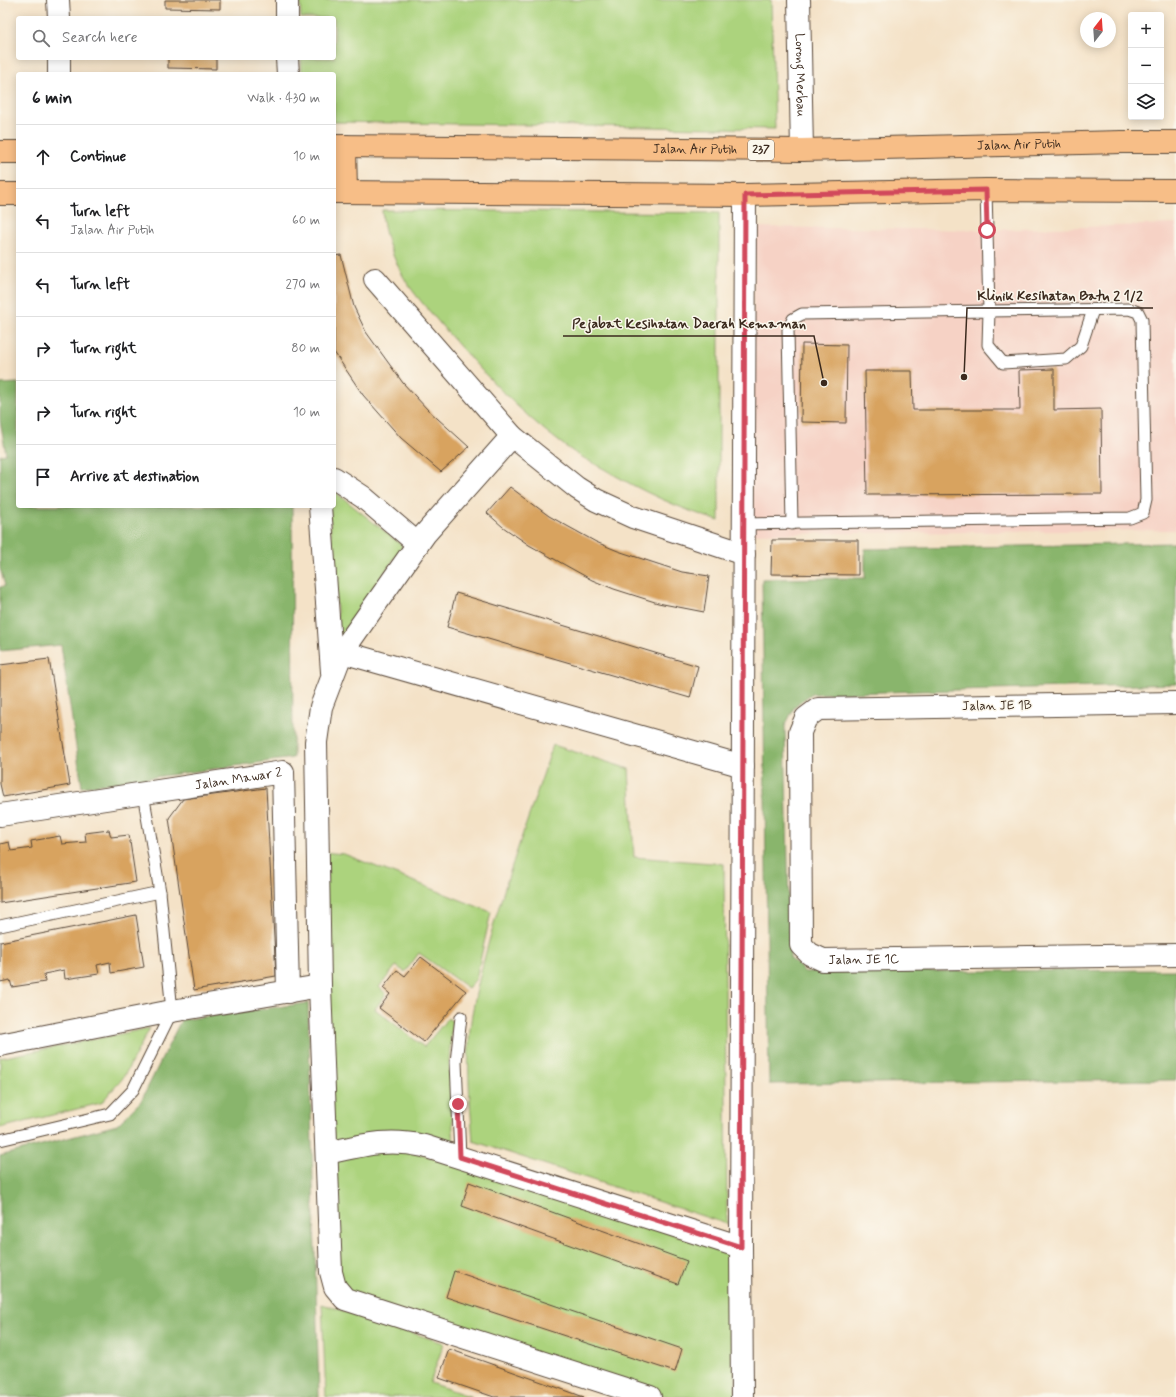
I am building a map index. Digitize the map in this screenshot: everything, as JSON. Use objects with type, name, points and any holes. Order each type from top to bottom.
[{"type":"main road","name":"Jalan Air Putih","points":[[340,146],[802,150],[1176,142]]},
{"type":"main road","points":[[340,146],[340,192],[745,195],[986,190],[1176,191]]},
{"type":"main road","points":[[0,152],[16,152]]},
{"type":"main road","points":[[0,194],[16,194]]},
{"type":"street","points":[[58,0],[58,16]]},
{"type":"street","points":[[287,0],[287,16]]},
{"type":"street","name":"Lorong Merbau","points":[[799,0],[802,150]]},
{"type":"street","points":[[59,60],[59,72]]},
{"type":"street","points":[[287,60],[288,72]]},
{"type":"street","points":[[742,1397],[741,1247],[745,195]]},
{"type":"street","points":[[375,279],[512,436],[577,488],[596,500],[633,517],[744,554]]},
{"type":"street","points":[[512,436],[418,544],[342,652],[321,707],[316,742],[320,986],[331,1272],[335,1287],[345,1299],[650,1397]]},
{"type":"street","points":[[336,479],[363,497],[418,544]]},
{"type":"street","points":[[320,508],[333,676]]},
{"type":"street","points":[[342,652],[743,766]]},
{"type":"street","name":"Jalan JE 1B","points":[[818,709],[1176,703]]},
{"type":"street","name":"Jalan JE 1C","points":[[818,709],[806,718],[800,732],[801,945],[810,954],[823,960],[1176,955]]},
{"type":"street","name":"Jalan Mawar 2","points":[[0,815],[283,772],[288,992]]},
{"type":"street","points":[[0,1045],[172,1010],[320,986]]},
{"type":"street","points":[[327,1153],[381,1142],[403,1142],[424,1146],[741,1247]]},
{"type":"lane","points":[[986,190],[989,311],[988,345],[1003,363],[1066,359],[1081,346],[1093,310]]},
{"type":"lane","points":[[744,524],[792,524],[1130,518],[1143,513],[1146,500],[1142,320],[1138,312],[1129,309],[802,314],[793,320],[788,330],[792,524]]},
{"type":"lane","points":[[0,1140],[110,1114],[133,1090],[172,1010],[160,892],[144,793]]},
{"type":"lane","points":[[0,926],[160,892]]},
{"type":"lane","points":[[460,1157],[456,1062],[461,1017]]},
{"type":"shaded area","points":[[1176,224],[1176,530],[750,534],[755,227],[987,230]]},
{"type":"green space","points":[[300,0],[771,0],[775,129],[336,122],[336,72],[302,72],[301,60],[336,60],[336,16],[301,16]]},
{"type":"green space","points":[[382,210],[719,213],[719,521],[660,498],[632,485],[570,449],[532,419],[485,374],[411,289],[395,260],[389,244],[384,227]]},
{"type":"green space","points":[[16,383],[16,508],[292,508],[293,758],[82,787],[61,645],[0,651],[0,587],[5,586],[0,568],[0,455],[6,454],[0,420],[0,384]]},
{"type":"green space","points":[[336,493],[403,546],[339,638],[329,508],[336,508]]},
{"type":"green space","points":[[1176,543],[1176,684],[811,694],[795,706],[785,726],[790,958],[805,972],[1176,970],[1176,1080],[769,1084],[762,579],[865,578],[865,549]]},
{"type":"green space","points":[[553,745],[629,769],[634,857],[724,864],[727,1224],[473,1141],[468,1062],[472,1014],[479,980],[497,912]]},
{"type":"green space","points":[[322,852],[344,854],[491,912],[476,979],[468,988],[419,953],[405,972],[396,966],[379,987],[386,994],[375,1009],[424,1047],[448,1018],[452,1021],[449,1061],[454,1147],[333,1145]]},
{"type":"green space","points":[[308,1003],[319,1397],[0,1397],[0,1156],[117,1125],[141,1101],[181,1020]]},
{"type":"green space","points":[[150,1028],[123,1078],[101,1103],[0,1128],[0,1058]]},
{"type":"green space","points":[[405,1149],[734,1253],[736,1397],[669,1397],[350,1294],[340,1283],[335,1157]]},
{"type":"green space","points":[[322,1304],[444,1343],[430,1383],[472,1397],[326,1397]]},
{"type":"building","points":[[165,0],[220,0],[220,9],[165,8]]},
{"type":"building","points":[[168,60],[216,60],[216,69],[168,68]]},
{"type":"building","points":[[341,255],[354,307],[366,332],[403,383],[427,409],[469,447],[441,472],[401,438],[363,395],[336,355],[336,256]]},
{"type":"building","points":[[802,344],[847,345],[846,423],[801,422]]},
{"type":"building","points":[[1054,369],[1054,410],[1101,409],[1102,494],[867,495],[865,371],[912,371],[913,410],[1020,410],[1019,370]]},
{"type":"building","points":[[510,487],[549,516],[596,542],[618,551],[682,572],[709,576],[704,612],[658,603],[614,589],[592,580],[529,545],[503,527],[487,513]]},
{"type":"building","points":[[772,540],[858,540],[858,575],[771,574]]},
{"type":"building","points":[[456,593],[698,666],[690,698],[447,627]]},
{"type":"building","points":[[49,659],[70,785],[3,797],[0,784],[0,665]]},
{"type":"building","points":[[266,788],[276,976],[194,990],[169,818],[183,799]]},
{"type":"building","points":[[109,830],[111,837],[129,835],[136,882],[0,903],[0,844],[9,842],[11,851],[32,848],[31,841],[60,836],[62,844],[86,842],[85,833]]},
{"type":"building","points":[[136,915],[144,967],[111,973],[110,962],[97,965],[99,974],[65,979],[64,970],[44,974],[45,982],[12,987],[10,980],[0,982],[0,942]]},
{"type":"building","points":[[421,957],[466,991],[424,1042],[379,1008],[390,994],[383,988],[397,970],[405,976]]},
{"type":"building","points":[[469,1182],[687,1261],[678,1284],[462,1206]]},
{"type":"building","points":[[454,1271],[682,1349],[675,1372],[446,1297]]},
{"type":"building","points":[[449,1349],[584,1397],[494,1397],[439,1378]]},
{"type":"place","name":"Klinik Kesihatan Batu 2 1/2","points":[[964,377]]},
{"type":"place","name":"Pejabat Kesihatan Daerah Kemaman","points":[[824,383]]},
{"type":"route","points":[[458,1104],[460,1157],[741,1247],[745,195],[986,190],[987,230]]}]
